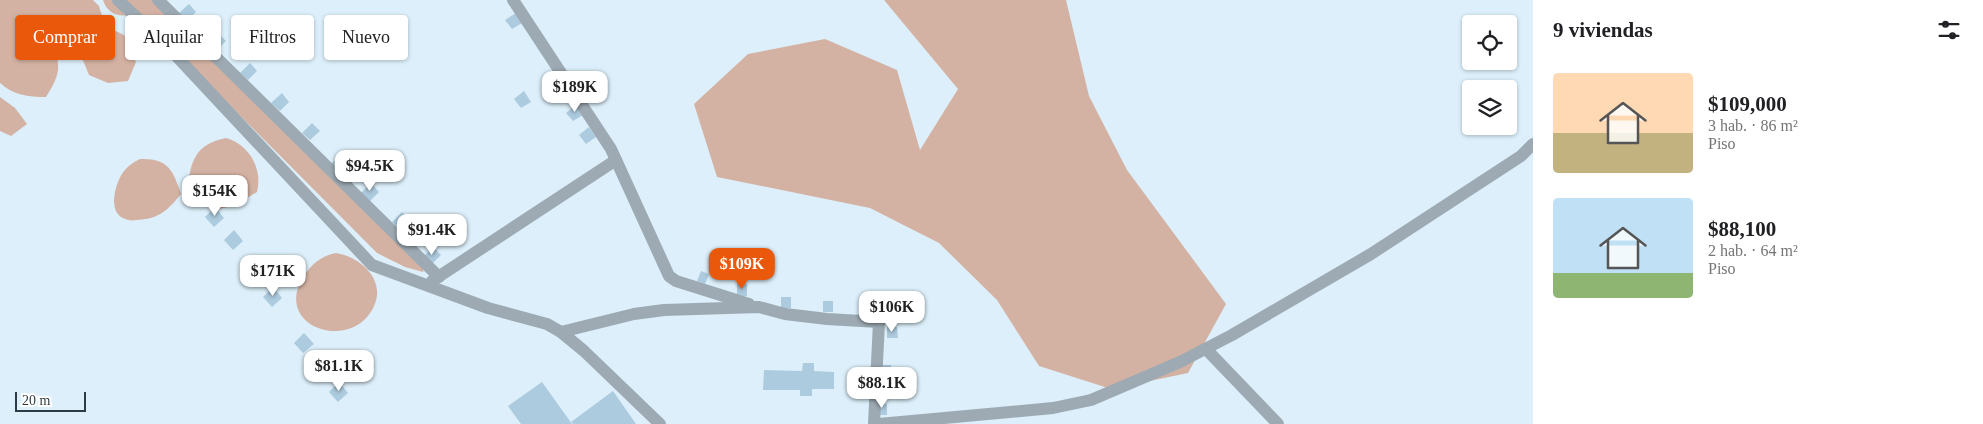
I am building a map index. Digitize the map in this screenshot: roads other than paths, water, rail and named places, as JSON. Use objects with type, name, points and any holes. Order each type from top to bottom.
[{"type":"lane","points":[[118,0],[165,44],[372,265],[488,308],[547,324],[561,332],[584,351],[660,424]]},
{"type":"lane","points":[[158,0],[439,277]]},
{"type":"lane","points":[[514,0],[611,149],[669,276],[676,280],[759,307],[802,316],[879,322],[874,424]]},
{"type":"lane","points":[[879,424],[1053,408],[1091,400],[1206,350],[1371,254],[1521,156],[1533,144]]},
{"type":"lane","points":[[426,285],[616,160]]},
{"type":"lane","points":[[561,332],[642,313],[759,307]]},
{"type":"lane","points":[[1206,350],[1278,424]]}]
